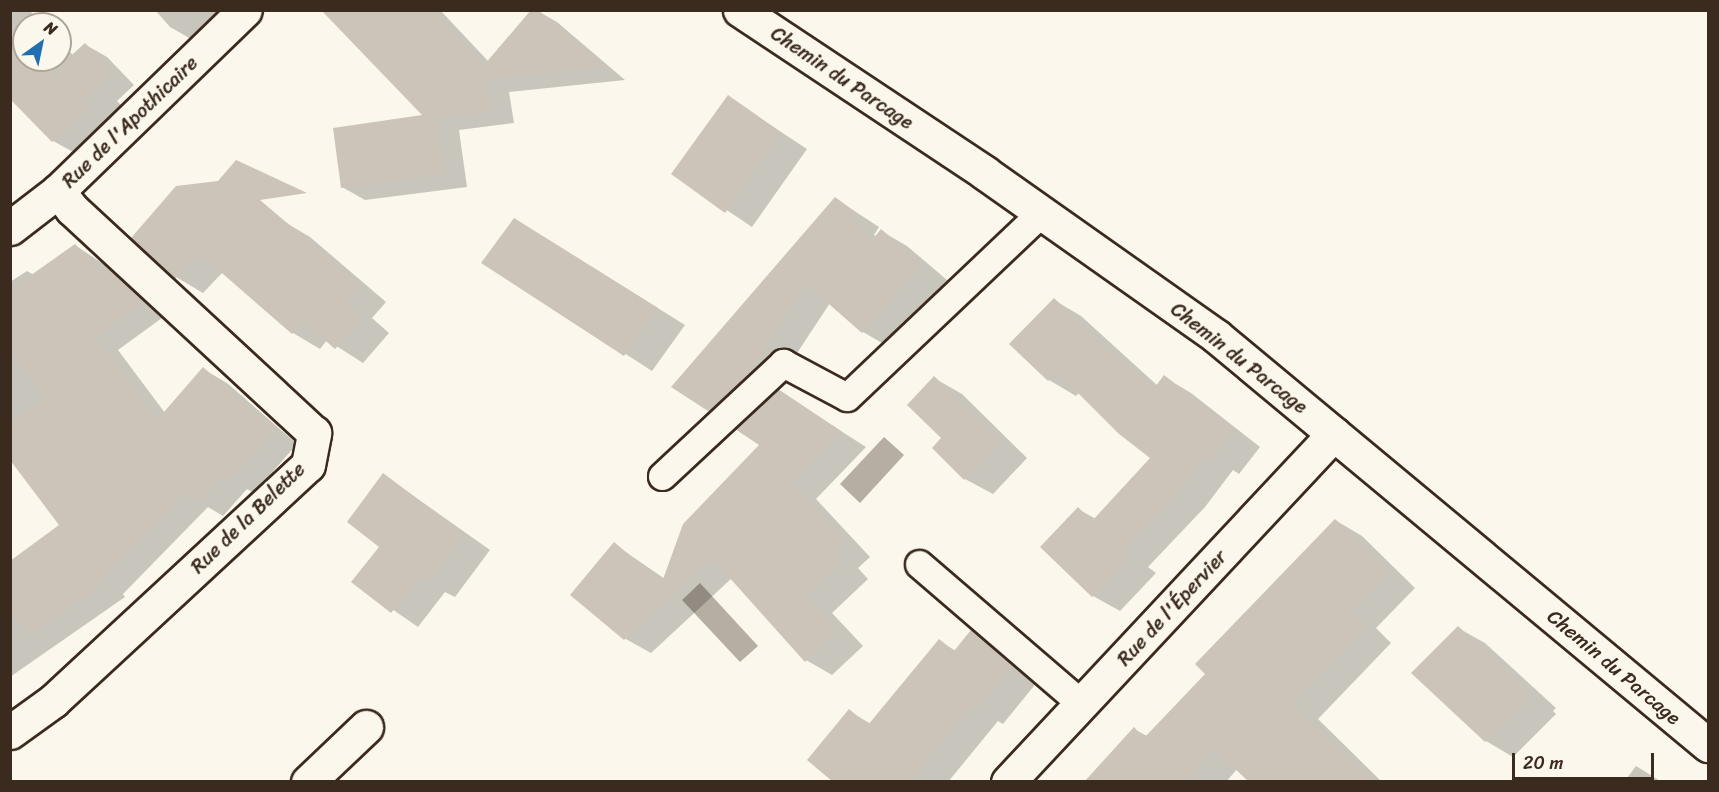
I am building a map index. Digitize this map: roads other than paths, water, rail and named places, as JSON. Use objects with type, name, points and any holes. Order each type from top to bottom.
[{"type":"street","name":"Rue de l'Apothicaire","points":[[10,228],[58,191],[245,10]]},
{"type":"street","name":"Chemin du Parcage","points":[[740,10],[1041,213],[1216,336],[1708,745]]},
{"type":"street","name":"Rue de la Belette","points":[[10,732],[53,701],[308,465],[314,433],[72,209],[58,191]]},
{"type":"street","name":"Rue de l'Épervier","points":[[1008,782],[1334,434]]},
{"type":"street","points":[[308,782],[366,727]]},
{"type":"lane","points":[[662,476],[783,363],[847,397],[1041,213]]},
{"type":"lane","points":[[919,564],[1082,704]]}]
